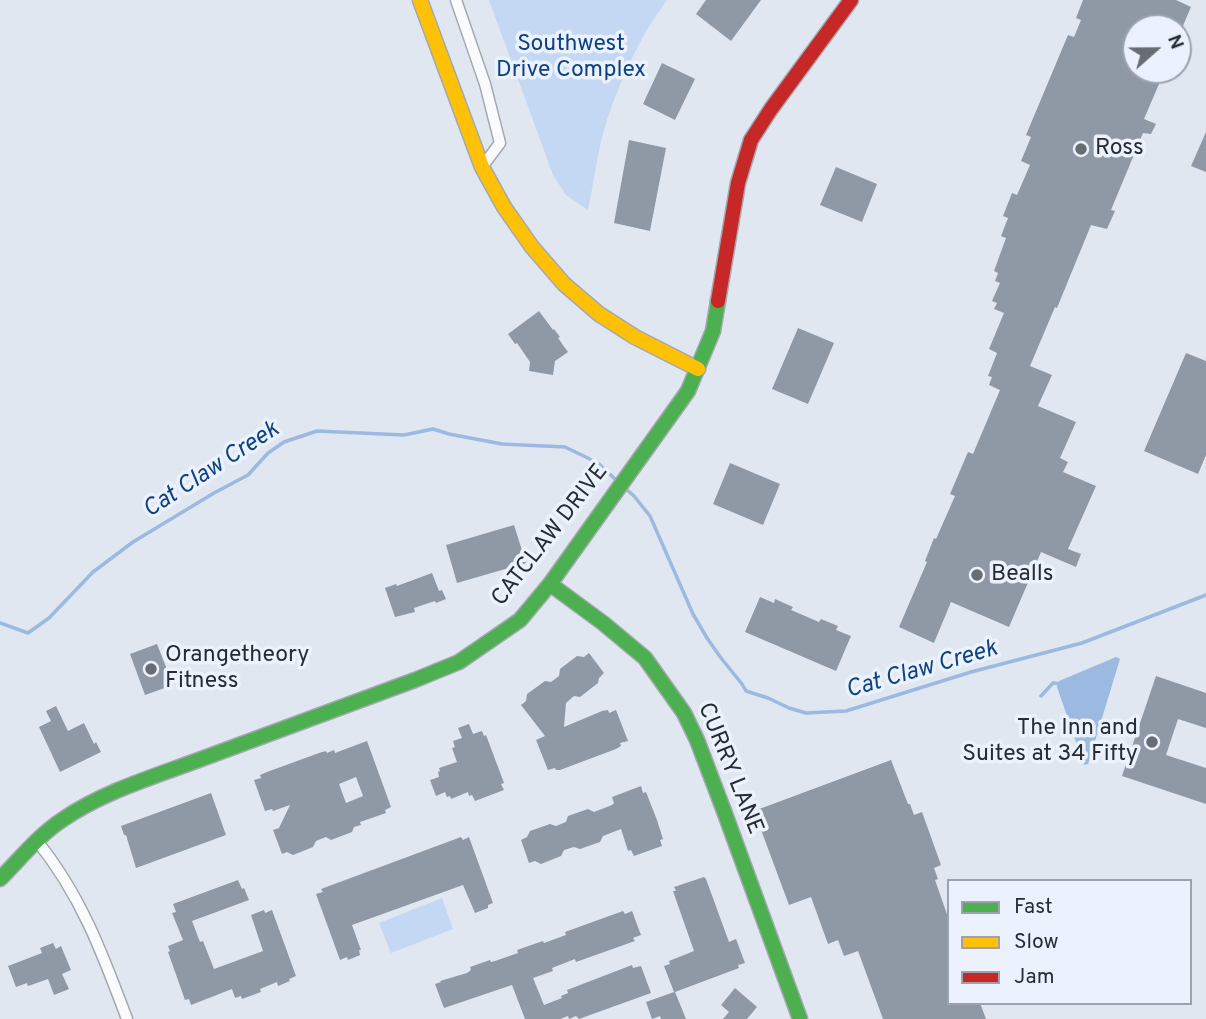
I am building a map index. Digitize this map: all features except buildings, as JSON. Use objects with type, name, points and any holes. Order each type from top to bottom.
[{"type":"street","points":[[420,0],[482,167],[510,217],[555,274],[598,314],[652,348],[698,369]]},
{"type":"street","points":[[456,0],[485,83],[500,143],[482,167]]},
{"type":"street","name":"CATCLAW DRIVE","points":[[0,879],[54,826],[117,791],[459,662],[520,620],[550,584],[688,391],[713,331],[738,184],[751,140],[851,0]]},
{"type":"street","name":"CURRY LANE","points":[[550,584],[645,658],[684,713],[697,740],[800,1019]]},
{"type":"street","points":[[37,841],[55,863],[84,913],[127,1019]]},
{"type":"green space","name":"Southwest Drive Complex","points":[[489,0],[667,0],[640,43],[612,104],[601,142],[588,210],[566,195],[553,175]]},
{"type":"green space","points":[[442,898],[453,929],[391,953],[379,923]]},
{"type":"shaded area","points":[[1116,657],[1120,659],[1088,764],[1084,765],[1057,687],[1059,681]]},
{"type":"waterway","name":"Cat Claw Creek","points":[[0,623],[28,633],[49,618],[93,572],[133,542],[248,475],[268,453],[284,442],[317,431],[404,435],[433,429],[502,444],[565,447],[598,463],[618,482]]},
{"type":"waterway","name":"Cat Claw Creek","points":[[624,487],[650,516],[693,614],[746,691],[806,713],[846,711],[971,672],[1082,643],[1206,595]]},
{"type":"waterway","points":[[1041,696],[1053,683],[1061,684]]},
{"type":"traffic: fast","points":[[0,879],[53,826],[113,792],[459,662],[520,620],[550,584],[688,391],[713,331],[718,301]]},
{"type":"traffic: fast","points":[[550,584],[645,658],[684,713],[724,811],[800,1019]]},
{"type":"traffic: slow","points":[[420,0],[482,167],[504,207],[532,247],[564,284],[599,314],[635,337],[698,369]]},
{"type":"traffic: jam","points":[[718,301],[738,183],[751,140],[851,0]]},
{"type":"place","name":"Ross","points":[[1081,149]]},
{"type":"place","name":"Bealls","points":[[977,575]]},
{"type":"place","name":"Orangetheory Fitness","points":[[151,669]]},
{"type":"place","name":"The Inn and Suites at 34 Fifty","points":[[1152,742]]}]
